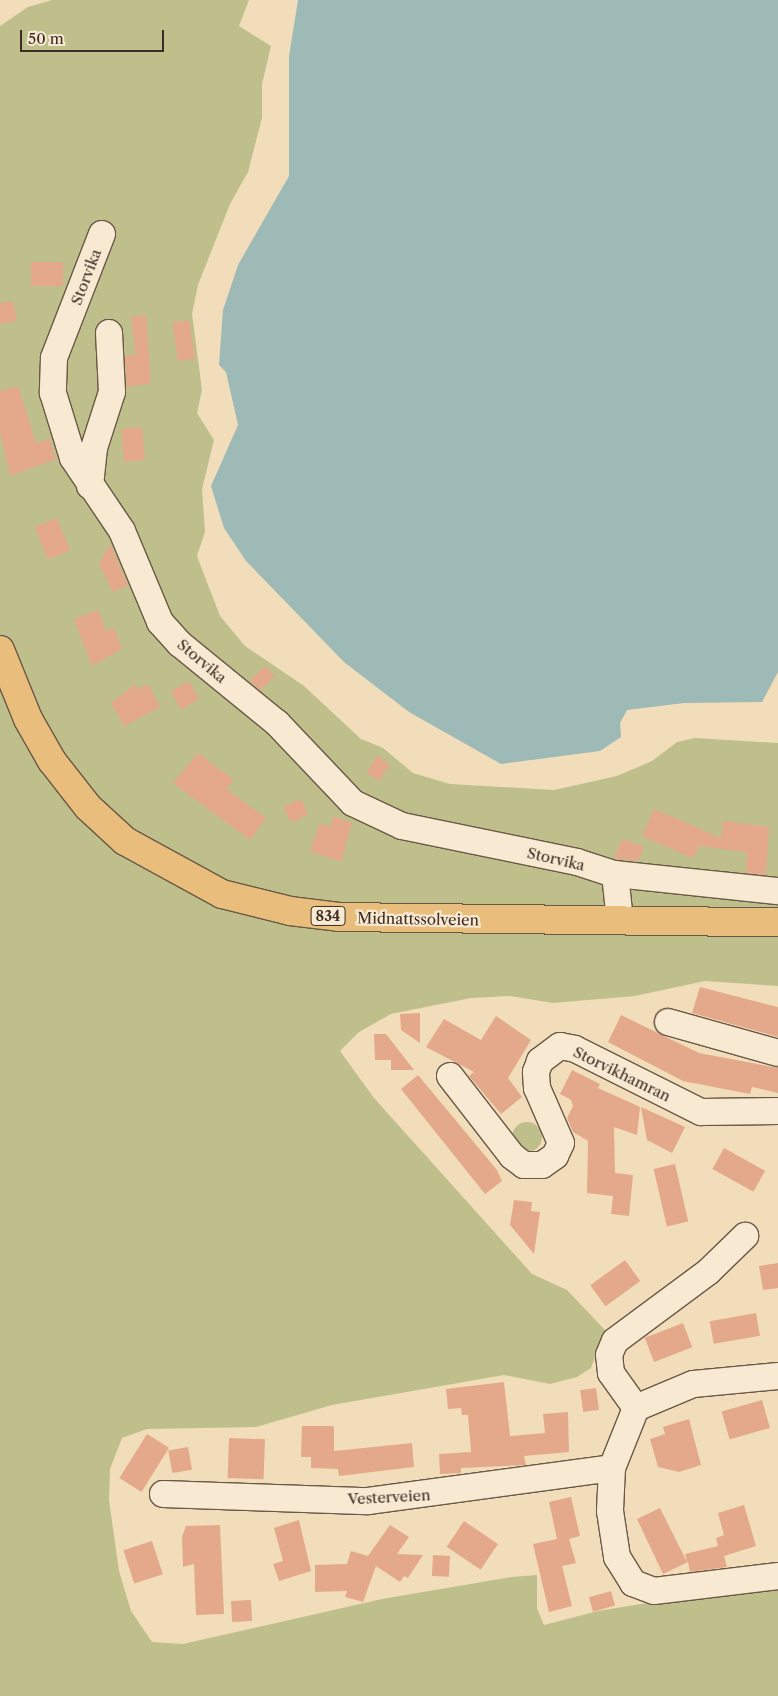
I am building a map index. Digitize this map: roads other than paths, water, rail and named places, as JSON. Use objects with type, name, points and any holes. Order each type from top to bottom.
[{"type":"main road","name":"Midnattssolveien","points":[[0,650],[28,718],[52,762],[88,807],[125,841],[222,894],[290,911],[339,917],[778,922]]},
{"type":"street","name":"Storvika","points":[[102,234],[51,376],[58,418],[73,458],[122,531],[160,622],[180,644],[276,723],[353,803],[418,831],[571,861],[615,874],[778,891]]},
{"type":"street","points":[[90,486],[94,448],[112,392],[109,333]]},
{"type":"street","points":[[615,874],[620,921]]},
{"type":"street","points":[[668,1022],[778,1053]]},
{"type":"street","name":"Storvikhamran","points":[[450,1076],[512,1156],[524,1165],[542,1165],[555,1156],[560,1143],[537,1088],[536,1072],[540,1061],[560,1046],[575,1049],[701,1112],[778,1111]]},
{"type":"street","points":[[636,1408],[611,1372],[609,1355],[615,1341],[708,1272],[745,1236]]},
{"type":"street","points":[[778,1376],[693,1384],[636,1408],[612,1468],[610,1511],[617,1557],[633,1583],[654,1591],[778,1576]]},
{"type":"street","name":"Vesterveien","points":[[163,1494],[368,1501],[612,1468]]},
{"type":"water","points":[[298,0],[778,0],[778,672],[762,702],[684,703],[627,710],[620,723],[621,737],[600,751],[501,764],[409,712],[344,662],[246,561],[224,528],[211,486],[238,425],[226,372],[219,365],[223,310],[238,265],[289,176],[289,56]]}]
